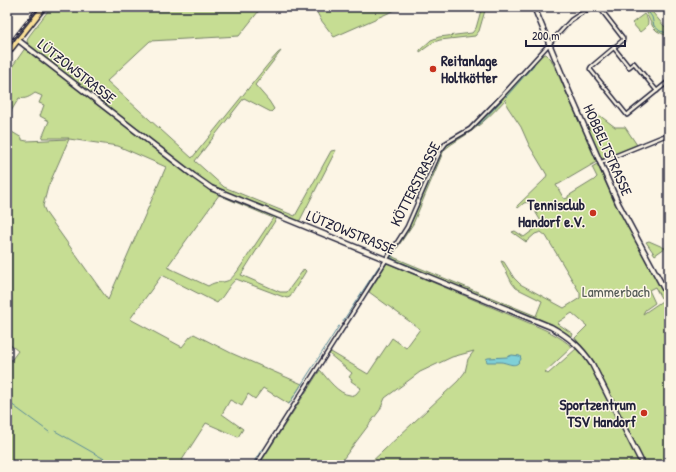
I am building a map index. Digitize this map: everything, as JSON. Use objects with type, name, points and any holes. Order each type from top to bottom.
[{"type":"main road","points":[[7,54],[44,7]]},
{"type":"street","name":"HOBBELTSTRASSE","points":[[534,7],[618,203],[669,298]]},
{"type":"street","name":"KÖTTERSTRASSE","points":[[256,465],[407,227],[440,151],[446,143],[470,129],[571,20],[592,7]]},
{"type":"street","points":[[599,7],[623,38],[622,41],[590,69],[627,114],[669,81]]},
{"type":"street","name":"LÜTZOWSTRASSE","points":[[18,40],[211,188],[551,327],[572,341],[592,364],[642,465]]},
{"type":"street","points":[[614,48],[629,67],[634,63],[657,90]]},
{"type":"street","points":[[600,162],[669,134]]},
{"type":"shaded area","points":[[37,7],[39,7],[7,48],[7,45]]},
{"type":"green space","points":[[51,7],[262,7],[239,36],[150,41],[107,81],[192,158],[269,63],[281,51],[255,85],[274,109],[271,112],[244,98],[195,161],[224,187],[295,216],[331,151],[336,150],[298,224],[278,216],[241,275],[280,292],[287,292],[304,269],[306,271],[290,297],[287,298],[281,296],[236,279],[217,303],[162,275],[130,319],[182,347],[194,334],[231,353],[302,384],[289,404],[263,388],[255,399],[248,394],[242,406],[230,400],[222,414],[243,429],[238,437],[206,423],[182,460],[191,465],[7,465],[7,366],[18,351],[7,342],[7,279],[9,277],[7,275],[7,129],[22,138],[22,140],[27,141],[69,138],[42,138],[49,121],[40,116],[44,105],[39,103],[42,96],[35,93],[26,98],[19,98],[7,118],[7,74],[28,44],[27,41],[29,36]],"holes":[[[69,139],[118,146],[166,167],[108,300],[46,213],[43,206],[48,187]],[[219,195],[273,218],[230,280],[214,283],[208,286],[167,267]]]},
{"type":"green space","points":[[314,7],[402,7],[334,37],[321,20]]},
{"type":"green space","points":[[482,7],[486,7],[479,31],[475,36],[440,40],[434,42],[420,52],[420,50],[431,40],[439,37],[472,33],[476,28]]},
{"type":"green space","points":[[643,7],[648,7],[664,26],[669,28],[669,37],[657,31],[653,27]]},
{"type":"green space","points":[[644,14],[648,24],[640,32],[632,23]]},
{"type":"green space","name":"Lammerbach","points":[[546,54],[551,59],[584,132],[599,115],[615,127],[625,127],[637,145],[600,160],[556,185],[564,199],[568,198],[568,196],[597,177],[592,167],[597,164],[618,208],[666,296],[661,298],[655,287],[649,290],[655,303],[645,310],[643,314],[665,299],[669,305],[669,465],[645,465],[594,362],[575,338],[587,326],[572,313],[557,323],[573,334],[572,336],[569,336],[555,326],[390,258],[390,255],[407,227],[440,151],[446,143],[470,129],[482,119],[542,55]],"holes":[[[506,99],[507,106],[521,127],[529,145],[547,175],[545,179],[517,206],[518,208],[524,203],[528,202],[536,211],[542,223],[539,228],[536,228],[524,237],[515,231],[512,232],[526,242],[535,234],[541,232],[546,236],[580,293],[580,298],[564,308],[520,284],[514,278],[504,262],[501,261],[516,288],[542,301],[536,316],[393,257],[393,254],[413,224],[444,150],[470,133]]]},
{"type":"green space","points":[[649,241],[665,248],[655,255],[646,242]]},
{"type":"green space","points":[[387,263],[552,333],[562,339],[572,347],[545,372],[548,374],[577,348],[591,366],[641,465],[368,465],[458,381],[465,372],[468,359],[474,351],[452,357],[420,372],[385,398],[380,410],[340,463],[341,465],[259,465],[320,370],[341,392],[354,395],[361,388],[351,381],[352,379],[349,377],[352,373],[329,354],[331,352],[368,374],[392,338],[406,348],[420,329],[369,292]]},
{"type":"water","points":[[512,355],[520,356],[521,359],[515,365],[501,362],[487,362],[486,359],[507,357]]},
{"type":"waterway","points":[[645,7],[652,17],[654,26],[660,31],[669,34]]},
{"type":"waterway","points":[[506,97],[534,65]]},
{"type":"waterway","points":[[472,129],[484,120],[502,100]]},
{"type":"waterway","points":[[418,269],[395,260],[392,258],[392,255],[411,223],[445,147],[469,131]]},
{"type":"waterway","points":[[343,321],[379,266]]},
{"type":"waterway","points":[[289,404],[339,326]]},
{"type":"waterway","points":[[7,401],[49,432]]},
{"type":"waterway","points":[[55,431],[106,460]]},
{"type":"waterway","points":[[252,465],[262,449]]},
{"type":"waterway","points":[[109,461],[116,465]]},
{"type":"railway","points":[[7,46],[38,7]]},
{"type":"place","name":"Reitanlage Holtkötter","points":[[433,69]]},
{"type":"place","name":"Tennisclub Handorf e.V.","points":[[593,213]]},
{"type":"place","name":"Sportzentrum TSV Handorf","points":[[644,413]]}]
